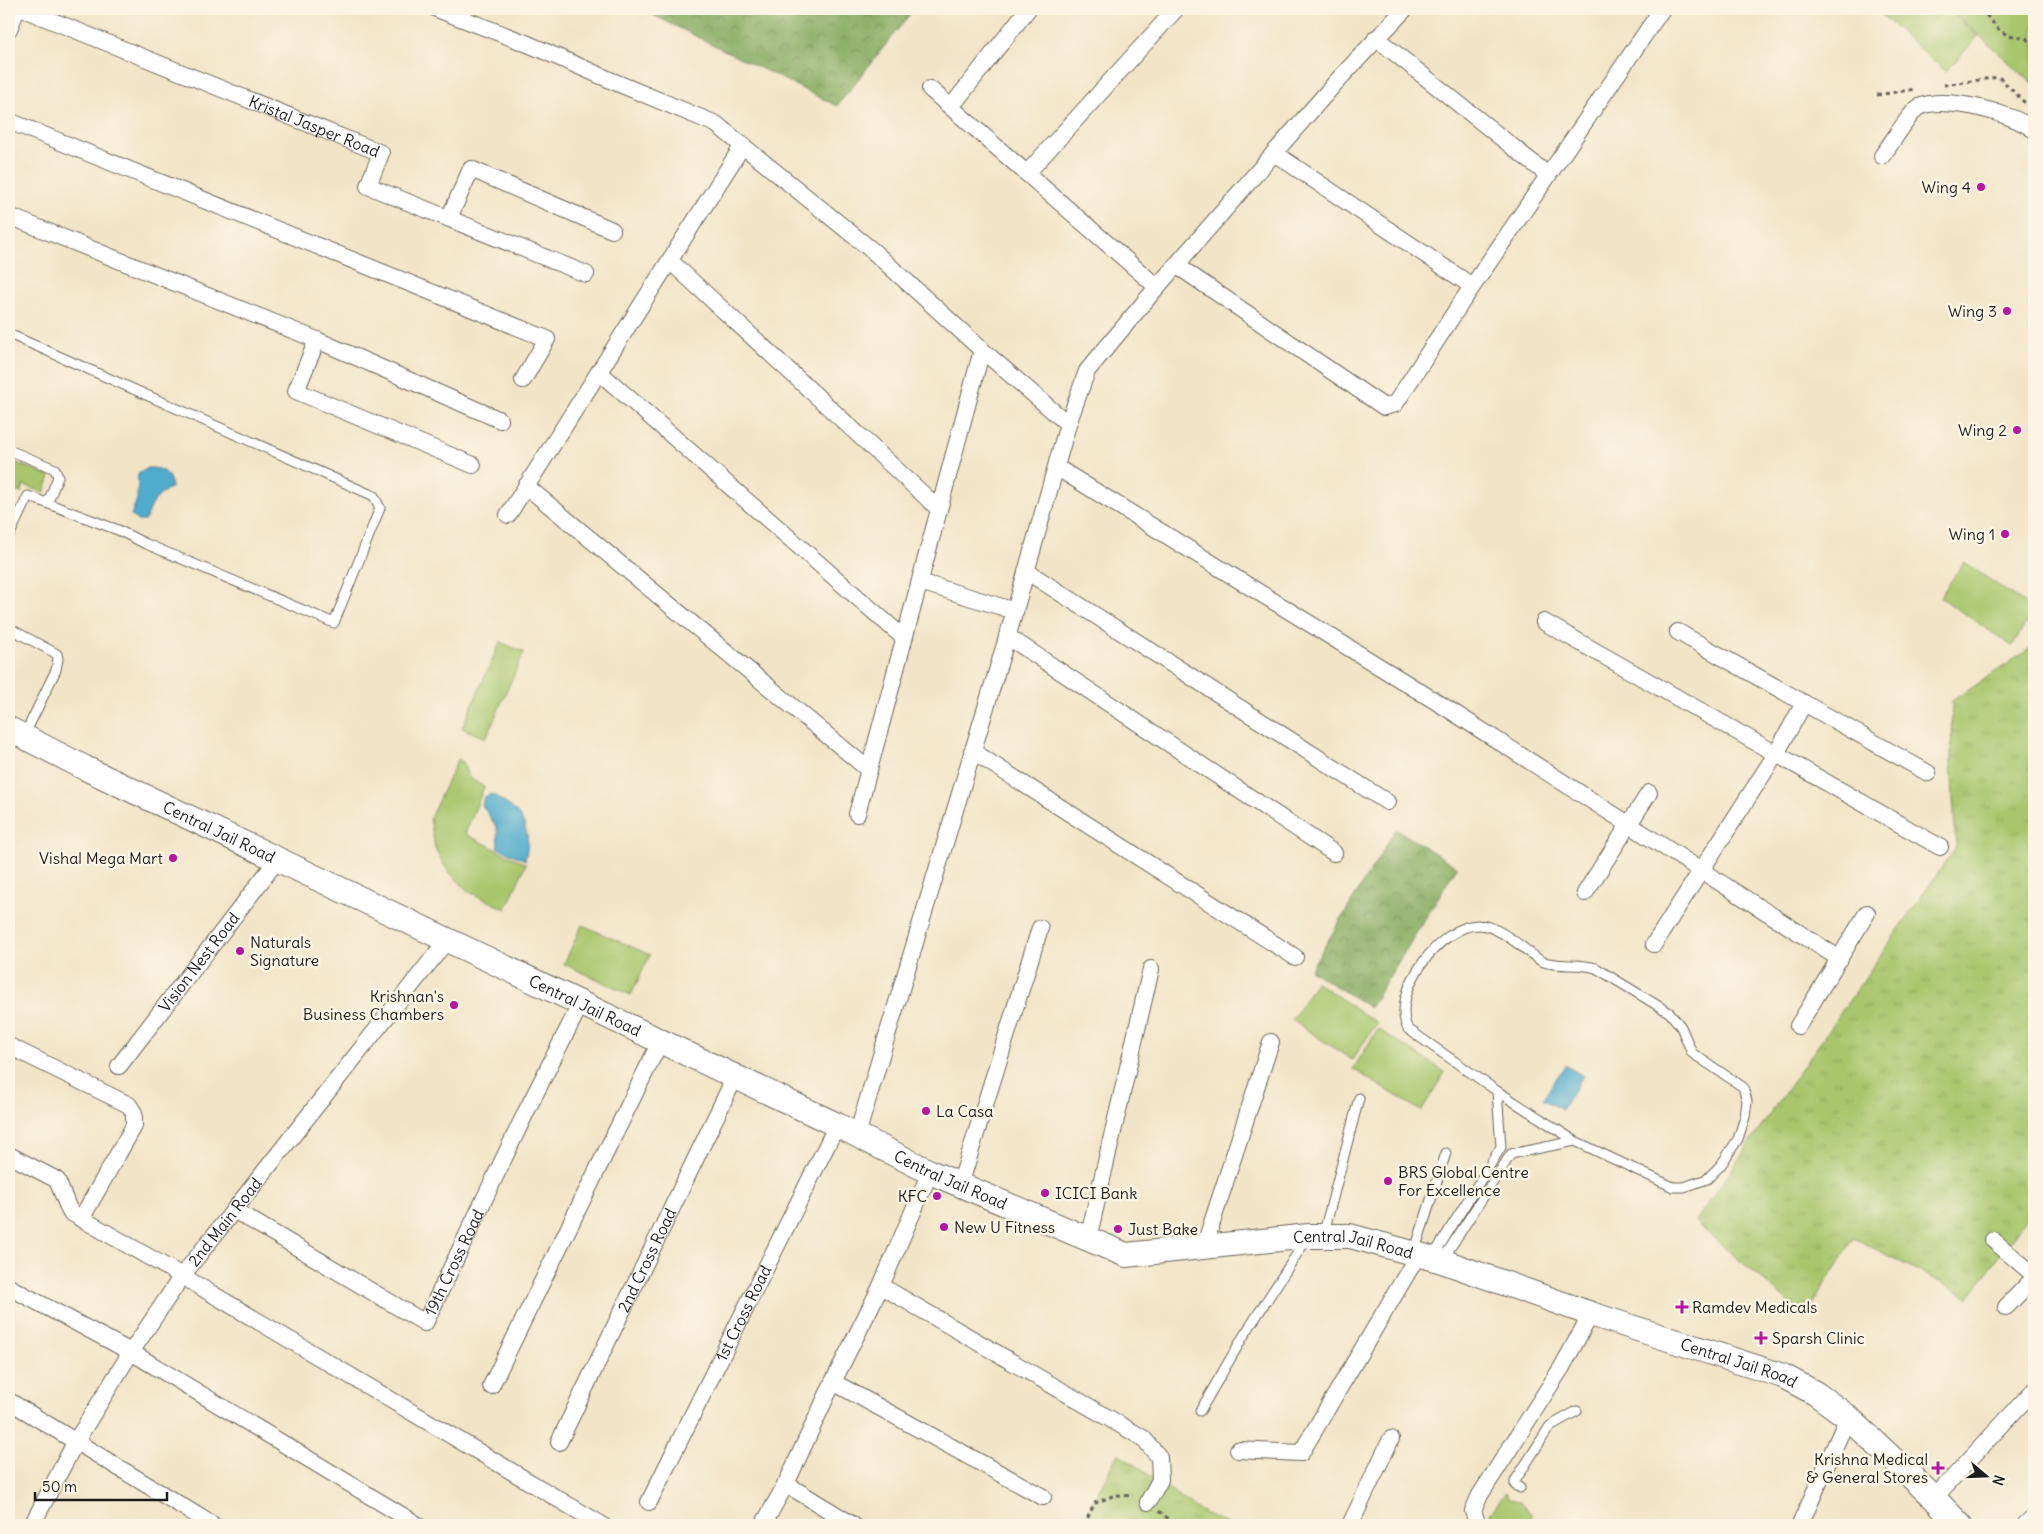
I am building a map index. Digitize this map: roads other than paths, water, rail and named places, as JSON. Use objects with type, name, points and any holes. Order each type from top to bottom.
[{"type":"main road","name":"Central Jail Road","points":[[16,733],[85,768],[278,858],[847,1130],[930,1172],[1126,1255],[1316,1236],[1350,1236],[1426,1257],[1592,1314],[1783,1376],[1815,1393],[1848,1417],[1960,1525]]},
{"type":"street","points":[[9,29],[17,9]]},
{"type":"street","name":"Kristal Jasper Road","points":[[23,9],[381,153],[368,186],[586,274]]},
{"type":"street","points":[[437,9],[528,44],[716,124],[874,252],[982,350],[1068,424]]},
{"type":"street","points":[[951,107],[1028,9]]},
{"type":"street","points":[[1027,173],[1176,9]]},
{"type":"street","name":"1st Cross Road","points":[[649,1502],[847,1130],[972,751],[1015,611],[1068,424],[1087,371],[1157,287],[1274,153],[1376,38],[1405,9]]},
{"type":"street","points":[[1176,265],[1384,407],[1395,404],[1472,286],[1662,9]]},
{"type":"street","points":[[1376,38],[1548,175]]},
{"type":"street","points":[[930,89],[1157,287]]},
{"type":"street","points":[[1882,156],[1917,107],[1932,103],[1989,109],[2026,124],[2034,130]]},
{"type":"street","points":[[9,121],[547,339],[523,380]]},
{"type":"street","points":[[508,515],[743,145]]},
{"type":"street","points":[[1274,153],[1472,286]]},
{"type":"street","points":[[450,218],[471,169],[612,230]]},
{"type":"street","points":[[9,216],[317,340],[500,420]]},
{"type":"street","points":[[670,261],[939,510]]},
{"type":"street","points":[[317,340],[296,391],[473,465]]},
{"type":"street","points":[[857,814],[982,350]]},
{"type":"street","points":[[599,372],[904,638]]},
{"type":"street","points":[[1056,467],[1439,704],[1840,959]]},
{"type":"street","points":[[526,486],[869,770]]},
{"type":"street","points":[[1026,571],[1387,802]]},
{"type":"street","points":[[920,582],[1015,611]]},
{"type":"street","points":[[1544,622],[1940,847]]},
{"type":"street","points":[[1678,632],[1928,773]]},
{"type":"street","points":[[1007,636],[1334,853]]},
{"type":"street","points":[[1654,944],[1776,754],[1804,703]]},
{"type":"street","points":[[972,751],[1295,956]]},
{"type":"street","points":[[1585,893],[1649,793]]},
{"type":"street","name":"Vision Nest Road","points":[[119,1066],[278,858]]},
{"type":"street","points":[[1798,1026],[1868,913]]},
{"type":"street","points":[[960,1185],[1040,928]]},
{"type":"street","name":"2nd Main Road","points":[[32,1525],[76,1441],[131,1352],[182,1276],[448,939]]},
{"type":"street","points":[[1088,1239],[1150,969]]},
{"type":"street","name":"19th Cross Road","points":[[234,1210],[425,1323],[522,1120],[581,1003]]},
{"type":"street","points":[[490,1386],[660,1042]]},
{"type":"street","points":[[1204,1247],[1271,1042]]},
{"type":"street","points":[[9,1046],[129,1105],[134,1113],[134,1126],[81,1219]]},
{"type":"street","name":"2nd Cross Road","points":[[559,1442],[734,1076]]},
{"type":"street","points":[[9,1155],[57,1180],[70,1212],[81,1219],[182,1276],[602,1525]]},
{"type":"street","points":[[763,1525],[786,1484],[833,1382],[881,1286],[930,1172]]},
{"type":"street","points":[[1992,1240],[2034,1276],[2006,1307]]},
{"type":"street","points":[[1238,1450],[1301,1453],[1426,1257]]},
{"type":"street","points":[[881,1286],[1143,1438],[1159,1457],[1160,1480],[1145,1500]]},
{"type":"street","points":[[9,1287],[131,1352],[418,1525]]},
{"type":"street","points":[[1478,1525],[1473,1511],[1480,1495],[1562,1367],[1592,1314]]},
{"type":"street","points":[[833,1382],[1043,1497]]},
{"type":"street","points":[[1934,1498],[2034,1390]]},
{"type":"street","points":[[9,1401],[213,1525]]},
{"type":"street","points":[[1800,1525],[1848,1417]]},
{"type":"street","points":[[1350,1525],[1391,1439]]},
{"type":"street","points":[[786,1484],[853,1525]]},
{"type":"street","points":[[2025,1525],[2034,1516]]},
{"type":"lane","points":[[9,334],[374,496],[380,508],[334,622],[118,530],[28,496],[9,536]]},
{"type":"lane","points":[[9,450],[55,469],[58,478],[48,502]]},
{"type":"lane","points":[[9,628],[48,648],[57,654],[58,659],[56,670],[16,733]]},
{"type":"lane","points":[[1477,925],[1488,926],[1548,964],[1587,965],[1596,968],[1670,1013],[1681,1027],[1692,1054],[1743,1087],[1748,1101],[1738,1138],[1721,1164],[1707,1179],[1684,1187],[1673,1187],[1575,1141],[1497,1091],[1408,1029],[1405,1023],[1408,987],[1426,956],[1451,934],[1460,929],[1477,925]]},
{"type":"lane","points":[[1426,1257],[1501,1147],[1497,1091]]},
{"type":"lane","points":[[1200,1411],[1243,1337],[1316,1236],[1359,1098]]},
{"type":"lane","points":[[1426,1257],[1511,1154],[1575,1141]]},
{"type":"lane","points":[[1501,1147],[1511,1154]]},
{"type":"lane","points":[[1426,1257],[1446,1153]]},
{"type":"lane","points":[[1520,1488],[1516,1485],[1515,1481],[1550,1426],[1577,1411]]},
{"type":"water","points":[[148,468],[164,472],[169,478],[172,487],[162,493],[155,501],[145,521],[137,521],[131,515],[137,499],[138,474]]},
{"type":"water","points":[[492,794],[510,806],[525,826],[528,842],[525,860],[498,848],[497,828],[482,805],[484,797]]},
{"type":"water","points":[[1565,1065],[1583,1076],[1562,1110],[1543,1099]]},
{"type":"place","name":"Wing 4","points":[[1981,187]]},
{"type":"place","name":"Wing 3","points":[[2007,311]]},
{"type":"place","name":"Wing 2","points":[[2017,430]]},
{"type":"place","name":"Wing 1","points":[[2005,534]]},
{"type":"place","name":"Vishal Mega Mart","points":[[173,858]]},
{"type":"place","name":"Naturals Signature","points":[[240,951]]},
{"type":"place","name":"Krishnan's Business Chambers","points":[[454,1005]]},
{"type":"place","name":"La Casa","points":[[926,1111]]},
{"type":"place","name":"BRS Global Centre For Excellence","points":[[1388,1181]]},
{"type":"place","name":"ICICI Bank","points":[[1045,1193]]},
{"type":"place","name":"KFC","points":[[937,1196]]},
{"type":"place","name":"New U Fitness","points":[[944,1227]]},
{"type":"place","name":"Just Bake","points":[[1118,1229]]},
{"type":"place","name":"Ramdev Medicals","points":[[1682,1307]]},
{"type":"place","name":"Sparsh Clinic","points":[[1761,1338]]},
{"type":"place","name":"Krishna Medical & General Stores","points":[[1938,1468]]}]
